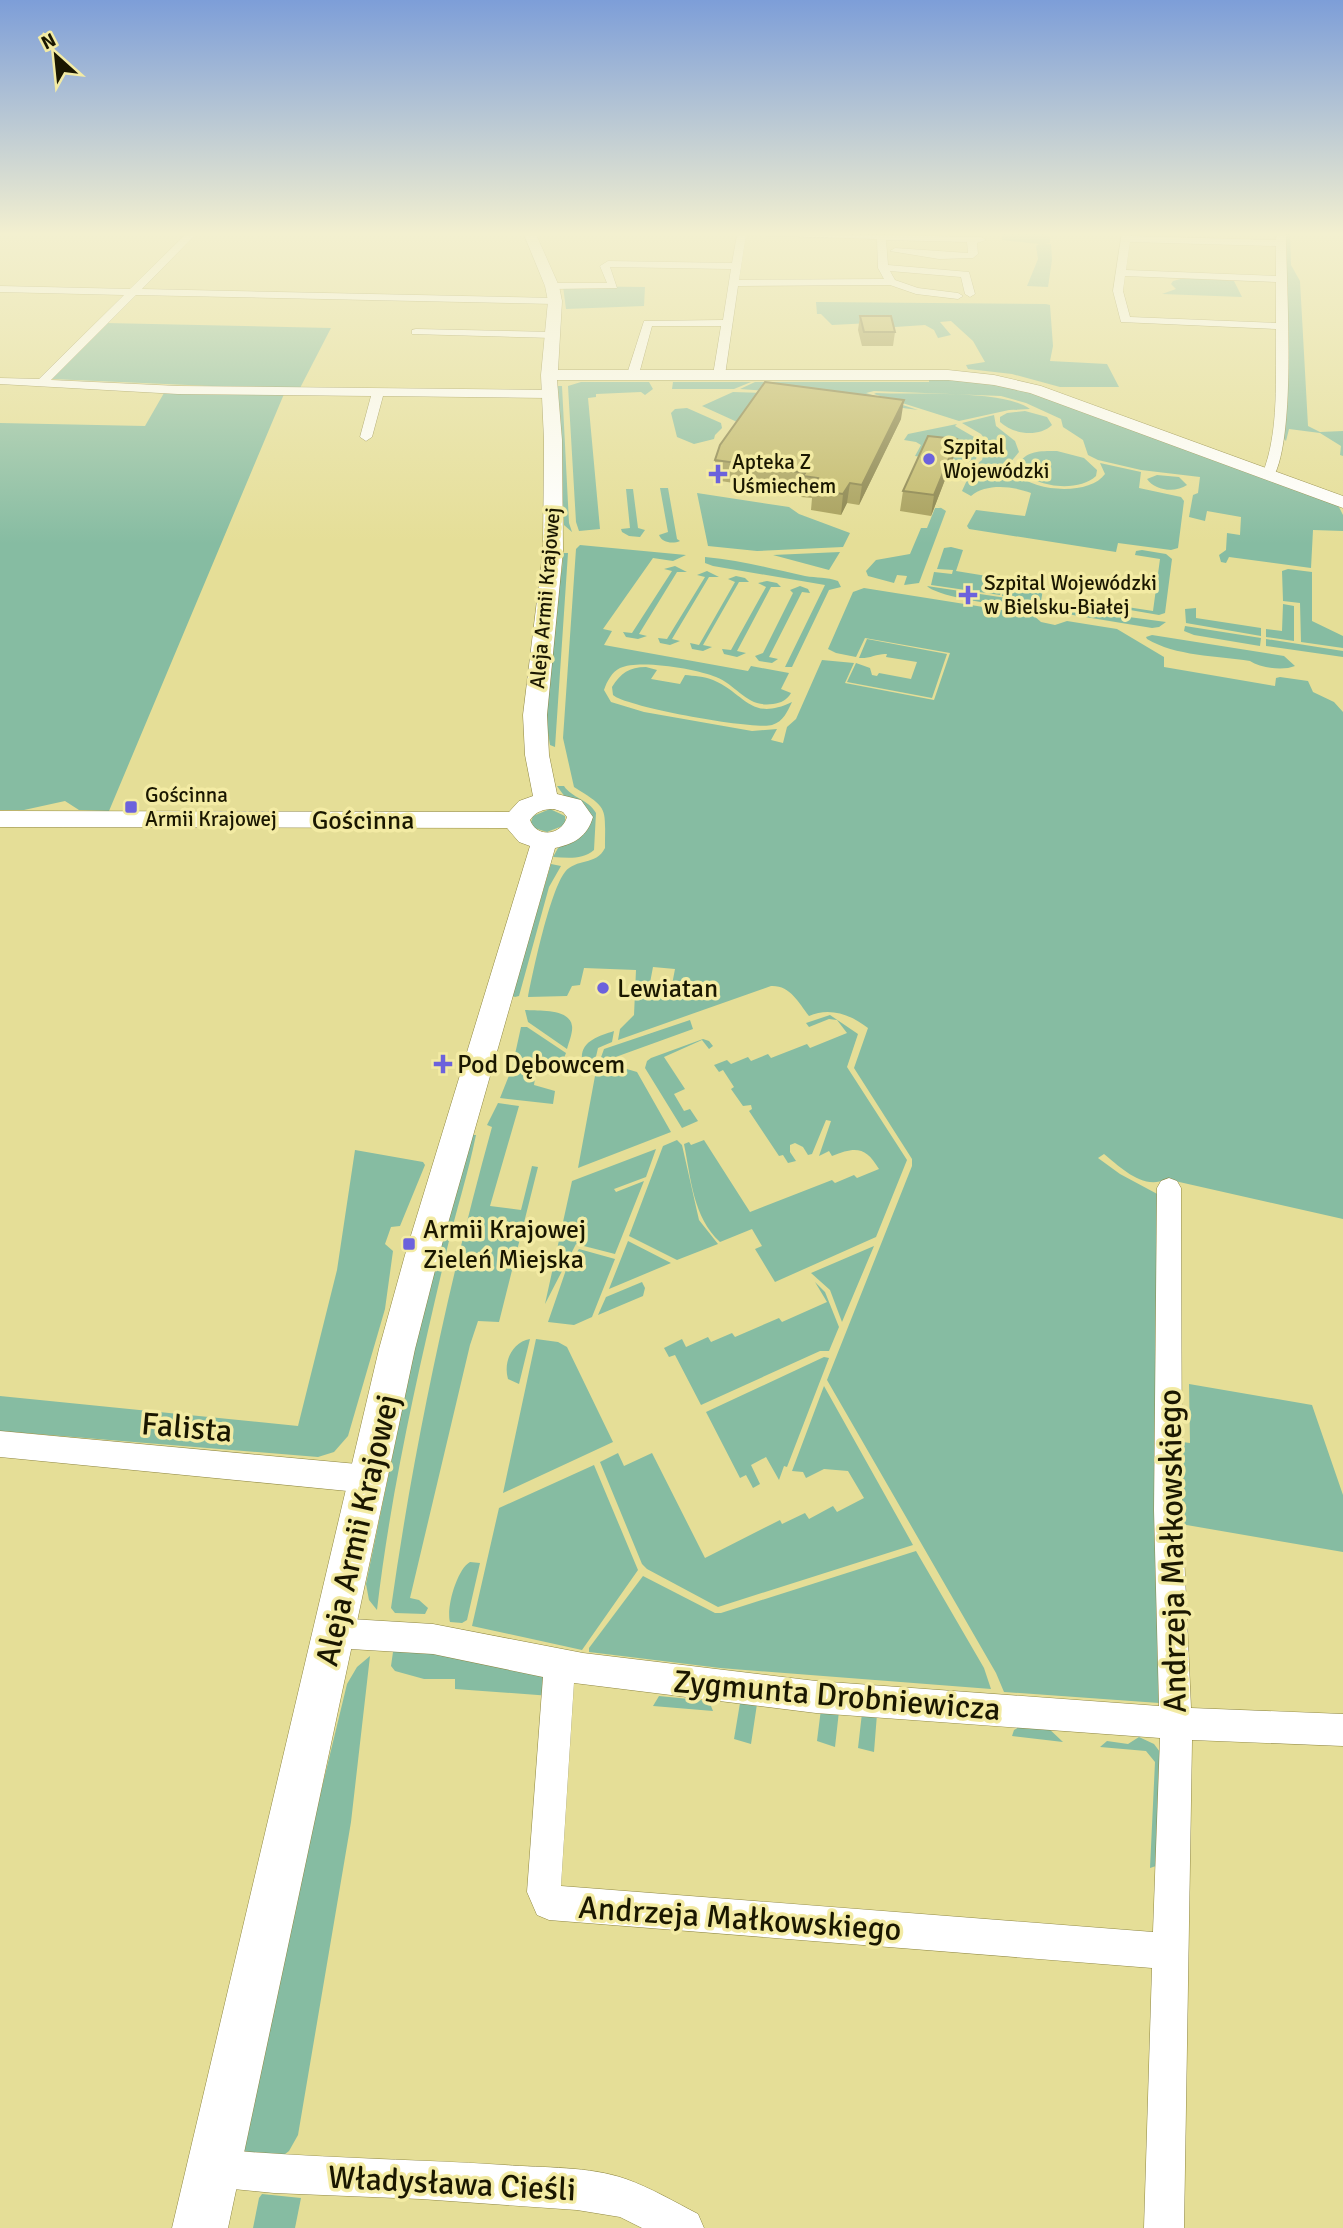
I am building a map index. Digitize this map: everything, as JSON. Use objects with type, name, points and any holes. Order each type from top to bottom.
[{"type":"street","points":[[43,382],[90,336]]},
{"type":"street","name":"Aleja Armii Krajowej","points":[[546,801],[537,755],[535,715],[553,551],[554,440],[549,377],[553,336]]},
{"type":"street","points":[[633,374],[644,336]]},
{"type":"street","points":[[719,375],[726,336]]},
{"type":"street","points":[[1268,475],[1273,470],[1279,428],[1281,336]]},
{"type":"street","points":[[0,381],[177,390],[377,393],[576,375],[948,375],[1004,381],[1035,389],[1343,502]]},
{"type":"street","points":[[366,437],[377,393]]},
{"type":"street","points":[[546,801],[572,806],[577,811],[580,822],[571,834],[563,838],[530,830],[523,810],[546,801]]},
{"type":"street","name":"Gościnna","points":[[0,819],[530,830]]},
{"type":"street","name":"Aleja Armii Krajowej","points":[[200,2228],[368,1479],[530,830]]},
{"type":"street","name":"Andrzeja Małkowskiego","points":[[1164,2228],[1177,1723],[1168,1510],[1169,1188]]},
{"type":"street","name":"Falista","points":[[0,1444],[368,1479]]},
{"type":"street","name":"Zygmunta Drobniewicza","points":[[334,1633],[433,1639],[560,1665],[710,1686],[816,1697],[1177,1723],[1343,1730]]},
{"type":"street","name":"Andrzeja Małkowskiego","points":[[560,1665],[544,1881],[544,1892],[549,1903],[1117,1945],[1170,1955]]},
{"type":"street","name":"Władysława Cieśli","points":[[213,2168],[274,2174],[421,2179],[578,2190],[624,2198],[684,2228]]},
{"type":"green space","points":[[93,336],[327,336],[299,390],[52,379]]},
{"type":"green space","points":[[967,336],[1052,336],[1050,361],[1107,364],[1119,387],[1060,387],[1012,374],[968,369],[966,365],[985,362]]},
{"type":"green space","points":[[1284,336],[1303,336],[1308,426],[1320,432],[1343,431],[1343,456],[1340,455],[1341,446],[1320,433],[1289,429],[1286,441]]},
{"type":"green space","points":[[929,377],[1013,386],[1338,505],[1343,515],[1343,531],[1313,530],[1311,568],[1229,557],[1226,563],[1221,562],[1219,555],[1226,550],[1227,533],[1240,535],[1241,517],[1207,511],[1205,521],[1189,517],[1193,495],[1198,493],[1200,477],[1141,470],[1098,460],[1088,455],[1083,440],[1063,427],[1061,419],[1026,403],[1001,396],[874,391],[866,393],[918,410],[784,392],[740,389],[755,382],[929,382]]},
{"type":"green space","points":[[581,382],[649,382],[653,389],[645,395],[641,392],[596,394],[596,397],[588,398],[600,529],[579,531],[576,522],[568,386]]},
{"type":"green space","points":[[673,382],[751,382],[734,389],[672,389]]},
{"type":"green space","points":[[558,386],[562,386],[569,523],[572,532],[564,525]]},
{"type":"green space","points":[[733,392],[766,393],[746,426],[702,406]]},
{"type":"green space","points":[[164,393],[284,394],[109,811],[79,810],[65,801],[24,810],[0,810],[0,423],[145,426]]},
{"type":"green space","points":[[874,394],[957,394],[1000,398],[1030,409],[1009,410],[959,421]]},
{"type":"green space","points":[[687,408],[721,423],[722,428],[714,439],[694,444],[677,437],[671,413],[675,409]]},
{"type":"green space","points":[[1025,411],[1047,417],[1052,425],[1040,432],[1026,433],[1018,432],[1000,422],[1000,417],[1007,413]]},
{"type":"green space","points":[[994,415],[996,426],[1015,441],[1019,452],[1009,464],[1026,481],[1055,488],[1084,486],[1096,482],[1105,474],[1100,463],[1141,472],[1139,488],[1181,497],[1184,501],[1178,548],[1171,550],[1118,543],[1116,552],[969,529],[967,526],[976,510],[1025,516],[1031,493],[1000,487],[984,489],[971,496],[962,491],[973,467],[982,460],[987,442],[981,434],[962,423]]},
{"type":"green space","points":[[957,424],[955,426],[981,441],[976,459],[970,462],[915,456],[921,445],[904,440],[908,434]]},
{"type":"green space","points":[[1057,451],[1084,458],[1097,470],[1096,476],[1078,485],[1055,486],[1034,479],[1019,466],[1029,454]]},
{"type":"green space","points":[[1157,475],[1179,477],[1187,485],[1177,489],[1160,488],[1147,479]]},
{"type":"green space","points":[[660,488],[668,488],[677,539],[680,541],[668,542],[659,535],[668,532]]},
{"type":"green space","points":[[626,489],[633,489],[638,528],[645,530],[640,537],[629,536],[621,529],[630,528]]},
{"type":"green space","points":[[697,493],[789,507],[799,514],[850,533],[843,547],[757,551],[708,546]]},
{"type":"green space","points":[[935,504],[946,511],[919,583],[904,585],[907,576],[897,575],[894,583],[868,576],[866,571],[876,560],[910,554],[921,528],[927,528],[935,508],[941,508]]},
{"type":"green space","points":[[580,545],[686,555],[673,561],[653,558],[603,629],[612,631],[604,645],[748,671],[751,666],[789,673],[781,689],[791,693],[779,703],[764,704],[749,700],[724,681],[707,674],[668,666],[629,665],[612,674],[607,683],[604,690],[611,702],[644,712],[752,731],[777,729],[771,740],[783,743],[787,727],[796,719],[822,660],[854,663],[845,683],[934,700],[950,653],[865,638],[856,657],[828,649],[853,592],[864,588],[1033,615],[1041,622],[1055,625],[1067,621],[1117,629],[1164,657],[1164,667],[1275,686],[1276,678],[1280,677],[1308,681],[1313,692],[1334,702],[1343,712],[1343,1219],[1166,1179],[1149,1182],[1133,1176],[1104,1154],[1098,1158],[1120,1174],[1161,1196],[1159,1703],[1004,1692],[996,1673],[827,1380],[912,1166],[912,1159],[854,1068],[868,1028],[839,1013],[824,1012],[809,1016],[788,991],[771,986],[618,1040],[620,1029],[634,1015],[636,970],[584,968],[580,985],[572,986],[567,996],[528,997],[543,932],[559,882],[570,868],[591,860],[605,848],[603,810],[594,800],[574,787],[563,738],[576,549]],"holes":[[[653,967],[675,969],[671,990],[649,988]]]},
{"type":"green space","points":[[944,548],[963,550],[956,571],[1005,579],[1000,595],[931,585],[934,572],[952,574],[953,570],[937,569]]},
{"type":"green space","points":[[1136,551],[1166,554],[1172,559],[1165,613],[1159,615],[1101,605],[1153,611],[1160,559],[1135,555]]},
{"type":"green space","points":[[840,552],[829,570],[773,555]]},
{"type":"green space","points":[[563,553],[568,553],[555,747],[550,745],[545,714],[553,602],[562,570]]},
{"type":"green space","points":[[705,557],[838,581],[841,587],[829,590],[792,667],[785,667],[825,585],[713,566],[705,563]]},
{"type":"green space","points":[[675,566],[687,572],[677,572],[639,634],[647,636],[638,639],[626,637],[623,632],[632,633],[672,571],[664,569]]},
{"type":"green space","points":[[1288,569],[1312,572],[1312,621],[1343,636],[1343,648],[1301,642],[1300,603],[1283,601],[1282,571]]},
{"type":"green space","points":[[707,571],[719,577],[709,577],[672,639],[680,641],[670,645],[660,643],[658,638],[667,639],[705,577],[697,575]]},
{"type":"green space","points":[[736,576],[749,582],[739,582],[703,645],[712,647],[703,651],[692,649],[690,643],[699,645],[735,582],[728,579]]},
{"type":"green space","points":[[1007,580],[1024,582],[1024,588],[1026,582],[1044,581],[1041,602],[1002,596]]},
{"type":"green space","points":[[758,583],[777,583],[781,587],[771,587],[737,651],[746,653],[737,657],[724,654],[722,649],[731,650],[766,587]]},
{"type":"green space","points":[[800,586],[808,589],[810,593],[802,592],[769,657],[778,659],[772,663],[759,661],[755,656],[763,653],[793,593],[790,590]]},
{"type":"green space","points":[[927,586],[1040,603],[1001,605],[947,595]]},
{"type":"green space","points":[[1283,604],[1294,606],[1294,641],[1266,637],[1266,629],[1282,631]]},
{"type":"green space","points":[[1075,605],[1099,609],[1099,613],[1166,622],[1152,628],[1067,614],[1053,606],[1073,609]]},
{"type":"green space","points":[[1196,608],[1196,618],[1261,628],[1261,636],[1186,623],[1185,609]]},
{"type":"green space","points":[[1185,626],[1261,638],[1260,646],[1194,635],[1184,631]]},
{"type":"green space","points":[[1152,635],[1284,656],[1295,666],[1272,668],[1250,661],[1183,652],[1147,639],[1146,637]]},
{"type":"green space","points":[[867,639],[947,654],[932,698],[847,682],[856,663],[870,668],[872,675],[877,676],[879,673],[911,679],[917,662],[886,657],[887,654],[859,658]]},
{"type":"green space","points":[[1266,639],[1343,651],[1343,657],[1266,646]]},
{"type":"green space","points":[[635,668],[657,670],[651,679],[680,684],[685,675],[710,679],[757,708],[767,709],[792,702],[785,716],[779,721],[760,726],[664,711],[613,695],[612,687],[622,675]]},
{"type":"green space","points":[[557,786],[564,786],[596,813],[594,850],[585,855],[575,858],[553,857],[558,848],[579,835],[565,797]]},
{"type":"green space","points":[[550,809],[565,816],[565,825],[547,832],[534,828],[531,822],[533,816]]},
{"type":"green space","points":[[551,864],[561,866],[549,887],[519,996],[515,997],[512,996]]},
{"type":"green space","points":[[525,1010],[566,1016],[572,1028],[567,1049],[528,1022]]},
{"type":"green space","points":[[830,1015],[858,1034],[847,1067],[907,1160],[876,1237],[775,1282],[755,1249],[762,1246],[752,1229],[720,1242],[711,1232],[694,1197],[684,1144],[689,1142],[691,1145],[704,1140],[750,1212],[832,1180],[835,1183],[854,1175],[857,1178],[879,1169],[870,1156],[860,1150],[832,1156],[829,1151],[819,1156],[831,1121],[826,1120],[812,1154],[808,1155],[803,1147],[795,1143],[790,1145],[790,1152],[796,1161],[788,1163],[783,1155],[779,1156],[749,1111],[752,1109],[751,1105],[743,1106],[731,1089],[734,1087],[723,1070],[719,1072],[714,1065],[727,1060],[731,1064],[748,1057],[751,1061],[768,1054],[771,1058],[807,1044],[810,1048],[847,1033],[837,1020],[829,1019],[809,1027],[806,1023]]},
{"type":"green space","points":[[690,1020],[693,1029],[599,1063],[604,1049]]},
{"type":"green space","points":[[521,1027],[527,1027],[566,1053],[564,1058],[537,1065],[534,1085],[555,1091],[553,1104],[500,1098],[512,1068]]},
{"type":"green space","points":[[614,1031],[612,1042],[598,1048],[594,1065],[582,1060],[587,1044]]},
{"type":"green space","points":[[703,1039],[713,1046],[709,1049],[702,1040],[664,1057],[685,1089],[674,1094],[684,1111],[690,1109],[698,1121],[682,1128],[645,1068],[651,1058]]},
{"type":"green space","points":[[620,1067],[637,1072],[671,1132],[578,1168],[595,1076]]},
{"type":"green space","points":[[498,1103],[519,1106],[490,1206],[521,1210],[532,1166],[538,1167],[499,1322],[478,1321],[470,1345],[410,1598],[419,1600],[428,1608],[425,1614],[395,1613],[391,1608],[421,1427],[461,1246],[492,1127],[487,1125]]},
{"type":"green space","points":[[470,1135],[476,1135],[447,1249],[407,1429],[377,1610],[369,1600],[366,1584],[415,1347]]},
{"type":"green space","points":[[677,1140],[682,1145],[699,1220],[718,1244],[677,1260],[629,1236],[663,1146]]},
{"type":"green space","points":[[656,1149],[646,1177],[614,1189],[616,1192],[644,1181],[615,1254],[576,1244],[545,1304],[572,1181]]},
{"type":"green space","points":[[355,1150],[423,1162],[425,1165],[400,1226],[391,1227],[385,1244],[393,1251],[385,1309],[348,1436],[334,1452],[318,1457],[0,1431],[0,1396],[298,1426],[337,1270]]},
{"type":"green space","points":[[628,1241],[671,1263],[609,1289]]},
{"type":"green space","points":[[874,1246],[842,1322],[830,1290],[811,1273]]},
{"type":"green space","points":[[579,1249],[615,1259],[592,1317],[574,1325],[548,1322],[567,1267]]},
{"type":"green space","points":[[642,1282],[645,1288],[643,1296],[598,1315],[606,1297]]},
{"type":"green space","points":[[815,1282],[825,1292],[839,1327],[829,1351],[820,1351],[701,1405],[675,1355],[669,1357],[664,1348],[682,1339],[686,1347],[708,1337],[711,1342],[732,1333],[735,1337],[779,1318],[782,1322],[827,1302]]},
{"type":"green space","points":[[530,1339],[519,1384],[508,1379],[508,1360],[518,1344]]},
{"type":"green space","points":[[536,1339],[558,1342],[567,1347],[613,1442],[503,1493]]},
{"type":"green space","points":[[824,1357],[829,1358],[787,1467],[784,1466],[779,1480],[766,1457],[751,1465],[760,1484],[753,1488],[746,1475],[740,1478],[706,1412]]},
{"type":"green space","points":[[1189,1384],[1312,1405],[1343,1495],[1343,1552],[1175,1523],[1175,1441],[1190,1443]]},
{"type":"green space","points":[[824,1386],[913,1545],[718,1607],[647,1569],[642,1564],[600,1462],[618,1453],[624,1466],[652,1453],[705,1558],[780,1520],[782,1524],[805,1513],[809,1519],[833,1506],[837,1512],[864,1498],[848,1471],[824,1469],[806,1478],[803,1472],[792,1471]]},
{"type":"green space","points":[[594,1465],[638,1570],[582,1650],[472,1626],[499,1508]]},
{"type":"green space","points":[[916,1551],[984,1668],[991,1689],[720,1668],[589,1652],[589,1648],[643,1576],[715,1613],[721,1613]]},
{"type":"green space","points":[[470,1562],[480,1563],[467,1620],[462,1623],[450,1622],[454,1589],[461,1572]]},
{"type":"green space","points":[[400,1648],[430,1648],[552,1678],[551,1696],[455,1689],[455,1679],[424,1679],[395,1671],[391,1666],[393,1652]]},
{"type":"green space","points":[[370,1656],[351,1822],[298,2135],[289,2151],[276,2161],[243,2157],[273,1975],[347,1684],[357,1667]]},
{"type":"green space","points":[[659,1696],[709,1701],[713,1711],[653,1706]]},
{"type":"green space","points":[[740,1703],[757,1704],[751,1744],[734,1739]]},
{"type":"green space","points":[[821,1709],[839,1711],[835,1747],[817,1741]]},
{"type":"green space","points":[[862,1713],[877,1714],[874,1752],[858,1748]]},
{"type":"green space","points":[[1026,1723],[1046,1726],[1063,1742],[1012,1736],[1014,1730]]},
{"type":"green space","points":[[1139,1737],[1154,1744],[1163,1756],[1156,1866],[1150,1868],[1155,1762],[1146,1751],[1100,1747],[1107,1741],[1128,1744]]},
{"type":"green space","points":[[262,2194],[301,2198],[295,2228],[253,2228]]},
{"type":"building","points":[[765,382],[904,400],[862,485],[850,483],[843,494],[813,490],[818,478],[803,476],[805,473],[715,460],[720,445]]},
{"type":"building","points":[[928,436],[957,439],[934,495],[903,491]]},
{"type":"place","name":"Szpital Wojewódzki","points":[[929,459]]},
{"type":"place","name":"Apteka Z Uśmiechem","points":[[718,474]]},
{"type":"place","name":"Szpital Wojewódzki w Bielsku-Białej","points":[[968,595]]},
{"type":"place","name":"Gościnna Armii Krajowej","points":[[131,807]]},
{"type":"place","name":"Lewiatan","points":[[603,988]]},
{"type":"place","name":"Pod Dębowcem","points":[[443,1064]]},
{"type":"place","name":"Armii Krajowej Zieleń Miejska","points":[[409,1244]]}]
